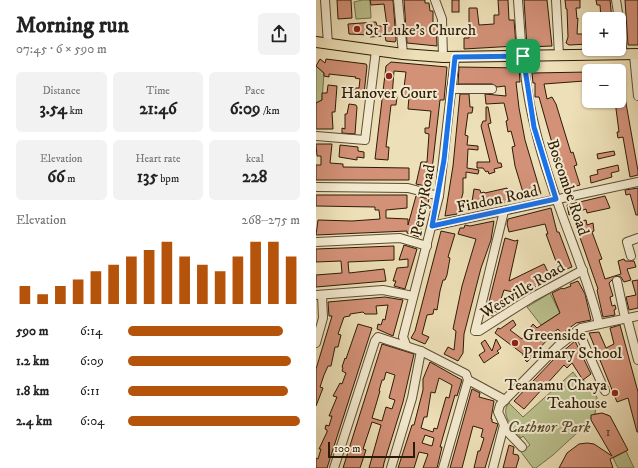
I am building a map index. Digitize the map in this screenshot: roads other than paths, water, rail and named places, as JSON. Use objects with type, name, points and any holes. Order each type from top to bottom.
[{"type":"main road","points":[[316,42],[403,54],[443,57],[582,55]]},
{"type":"street","points":[[325,0],[328,44]]},
{"type":"street","points":[[398,0],[403,54]]},
{"type":"street","points":[[435,0],[442,19],[443,57]]},
{"type":"street","name":"Boscombe Road","points":[[518,0],[522,56],[533,121],[556,199],[591,292],[599,324]]},
{"type":"street","points":[[556,0],[559,55]]},
{"type":"street","points":[[616,0],[617,12]]},
{"type":"street","points":[[316,136],[365,140],[376,50]]},
{"type":"street","points":[[636,55],[638,96]]},
{"type":"street","name":"Percy Road","points":[[406,345],[403,337],[439,196],[455,57]]},
{"type":"street","points":[[451,89],[492,89]]},
{"type":"street","name":"Findon Road","points":[[432,226],[638,182]]},
{"type":"street","points":[[316,187],[408,188],[439,196]]},
{"type":"street","name":"Westville Road","points":[[504,211],[475,331],[480,331],[531,298],[583,270]]},
{"type":"street","points":[[316,242],[400,238],[427,246]]},
{"type":"street","points":[[631,256],[627,242],[638,238]]},
{"type":"street","points":[[617,282],[638,360]]},
{"type":"street","points":[[316,343],[323,318],[319,295],[383,290],[413,296]]},
{"type":"street","points":[[493,468],[504,428],[504,422],[498,412],[500,405],[558,346],[578,330],[638,316]]},
{"type":"street","points":[[578,330],[605,392]]},
{"type":"street","points":[[334,468],[376,339],[382,337],[421,351],[466,374],[468,380],[443,468]]},
{"type":"street","points":[[391,468],[412,398],[421,351]]},
{"type":"street","points":[[468,380],[505,400]]},
{"type":"street","points":[[504,428],[522,447]]},
{"type":"place","name":"St Luke's Church","points":[[357,29]]},
{"type":"place","name":"Hanover Court","points":[[389,76]]},
{"type":"place","name":"Greenside Primary School","points":[[515,343]]},
{"type":"place","name":"Teanamu Chaya Teahouse","points":[[615,393]]},
{"type":"park label","name":"Cathnor Park","points":[[549,426]]}]
